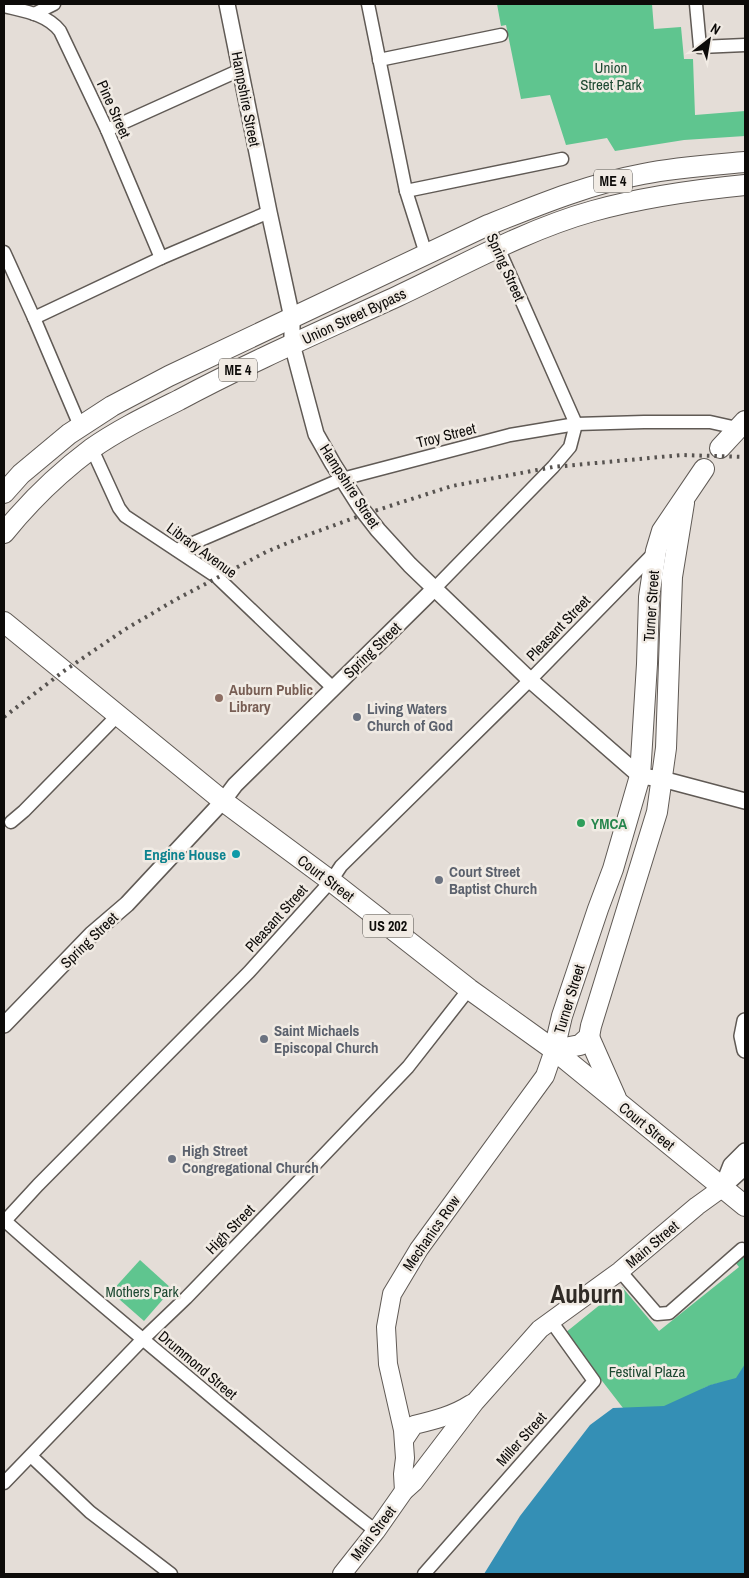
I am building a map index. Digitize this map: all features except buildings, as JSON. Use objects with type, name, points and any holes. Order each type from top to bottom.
[{"type":"highway","name":"Union Street Bypass","points":[[4,493],[21,474],[80,426],[112,406],[169,376],[488,225],[537,205],[605,183],[690,166],[745,162]]},
{"type":"highway","name":"Union Street Bypass","points":[[4,532],[26,506],[92,449],[130,425],[292,344],[541,228],[592,211],[638,200],[693,190],[745,185]]},
{"type":"highway","points":[[720,448],[741,424]]},
{"type":"highway","name":"Turner Street","points":[[686,496],[672,577],[666,748],[658,812],[589,1037],[580,1045],[554,1050],[562,1016],[613,869],[640,776],[649,597],[656,551],[662,531],[704,468]]},
{"type":"highway","name":"Court Street","points":[[4,622],[223,801],[331,881],[469,989],[554,1050],[745,1206]]},
{"type":"highway","points":[[589,1037],[618,1102]]},
{"type":"main road","name":"Mechanics Row","points":[[404,1440],[388,1364],[386,1327],[392,1294],[419,1249],[545,1076],[554,1050]]},
{"type":"main road","name":"Main Street","points":[[342,1574],[376,1531],[404,1491],[414,1482],[444,1445],[474,1402],[536,1333],[620,1271],[697,1206],[722,1188]]},
{"type":"main road","name":"Main Street","points":[[404,1491],[404,1440],[414,1425],[458,1412],[474,1402]]},
{"type":"main road","points":[[404,1440],[432,1458]]},
{"type":"street","points":[[34,14],[54,4]]},
{"type":"street","name":"Hampshire Street","points":[[227,4],[268,212],[292,318],[292,344],[316,434],[342,479],[378,530],[434,589],[530,680],[640,776]]},
{"type":"street","points":[[368,4],[406,191],[426,254]]},
{"type":"street","points":[[696,4],[700,47],[745,45]]},
{"type":"street","name":"Pine Street","points":[[4,6],[34,14],[50,21],[60,31],[107,130],[161,258]]},
{"type":"street","points":[[380,60],[501,35]]},
{"type":"street","points":[[107,130],[240,70]]},
{"type":"street","points":[[406,191],[562,159]]},
{"type":"street","points":[[34,318],[161,258],[268,212]]},
{"type":"street","name":"Spring Street","points":[[4,1025],[92,934],[127,904],[223,801],[235,785],[434,589],[553,467],[570,447],[576,424],[488,225]]},
{"type":"street","points":[[4,252],[80,426]]},
{"type":"street","name":"Troy Street","points":[[177,550],[342,479],[510,435],[576,424],[688,421],[741,424]]},
{"type":"street","name":"Library Avenue","points":[[92,449],[119,508],[125,516],[216,577],[333,688]]},
{"type":"street","name":"Pleasant Street","points":[[4,1221],[249,972],[331,881],[341,866],[530,680],[656,551]]},
{"type":"street","points":[[11,822],[118,715]]},
{"type":"street","points":[[640,776],[662,779],[745,801]]},
{"type":"street","name":"High Street","points":[[4,1483],[142,1340],[186,1298],[294,1187],[408,1067],[469,989]]},
{"type":"street","points":[[745,1021],[742,1036],[745,1050]]},
{"type":"street","points":[[722,1188],[731,1165],[745,1151]]},
{"type":"street","points":[[722,1188],[745,1166]]},
{"type":"street","name":"Drummond Street","points":[[4,1221],[142,1340],[376,1531]]},
{"type":"street","points":[[620,1271],[657,1314],[669,1313],[742,1249]]},
{"type":"street","name":"Miller Street","points":[[424,1574],[594,1381],[550,1321]]},
{"type":"street","points":[[31,1456],[90,1512],[171,1574]]},
{"type":"green space","name":"Union Street Park","points":[[497,4],[652,4],[654,29],[681,27],[684,59],[693,59],[695,115],[745,111],[745,136],[684,140],[615,151],[607,138],[566,145],[550,95],[521,99],[506,25],[501,26]]},
{"type":"green space","name":"Festival Plaza","points":[[745,1243],[745,1380],[707,1386],[695,1395],[690,1402],[630,1417],[565,1333],[622,1287],[659,1331],[739,1267],[730,1256]]},
{"type":"green space","name":"Mothers Park","points":[[140,1260],[172,1289],[144,1321],[111,1292]]},
{"type":"water","points":[[745,1364],[745,1574],[484,1574],[520,1516],[590,1425],[613,1408],[664,1406],[710,1385],[736,1378]]},
{"type":"railway","points":[[4,717],[64,671],[124,630],[175,600],[266,552],[365,514],[452,486],[553,467],[682,455],[745,457]]},
{"type":"place","name":"Auburn Public Library","points":[[219,698]]},
{"type":"place","name":"Living Waters Church of God","points":[[357,717]]},
{"type":"place","name":"YMCA","points":[[581,823]]},
{"type":"place","name":"Engine House","points":[[236,854]]},
{"type":"place","name":"Court Street Baptist Church","points":[[439,880]]},
{"type":"place","name":"Saint Michaels Episcopal Church","points":[[264,1039]]},
{"type":"place","name":"High Street Congregational Church","points":[[172,1159]]},
{"type":"district","name":"Auburn","points":[[587,1294]]}]
